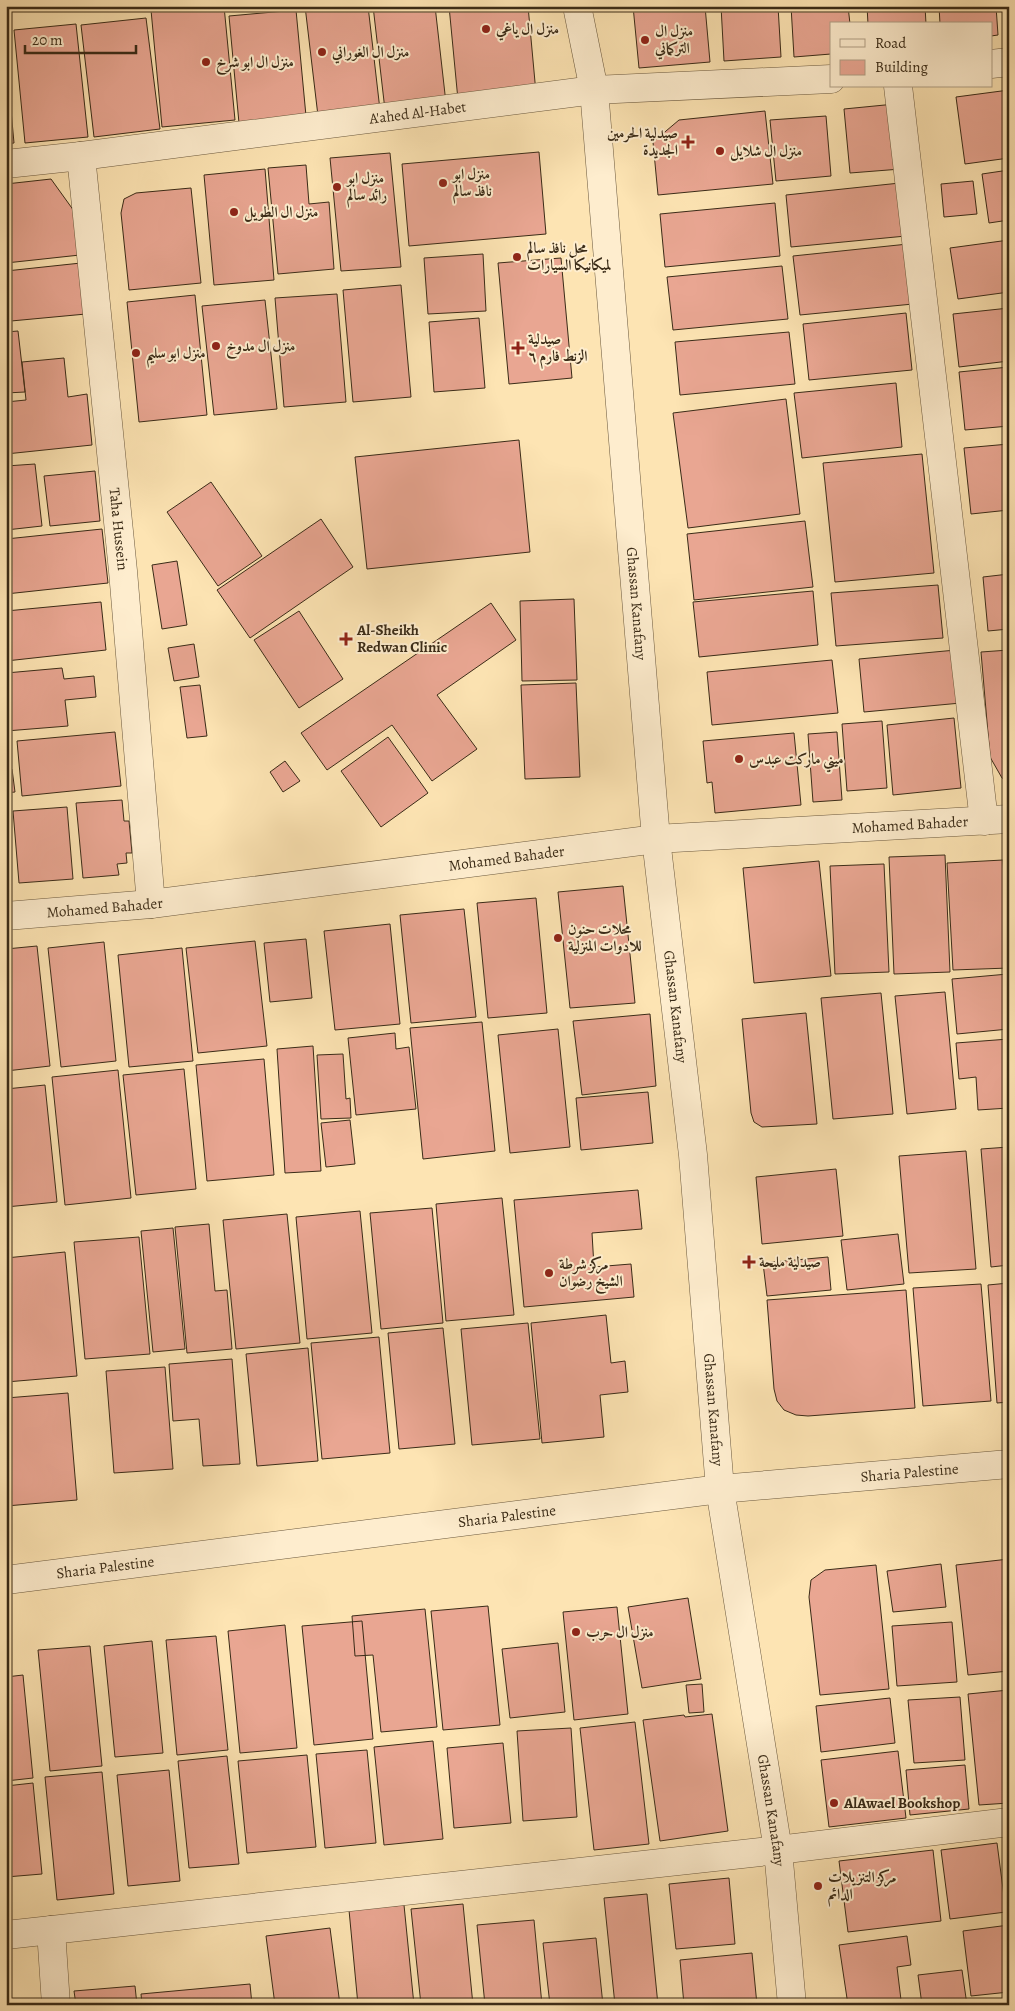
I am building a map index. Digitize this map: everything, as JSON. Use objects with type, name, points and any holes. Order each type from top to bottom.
[{"type":"street","name":"Ghassan Kanafany","points":[[576,6],[594,90],[656,839],[692,1155],[720,1489],[778,1850],[792,2005]]},
{"type":"street","points":[[992,64],[1009,62]]},
{"type":"street","name":"A'ahed Al-Habet","points":[[6,164],[594,90],[830,79]]},
{"type":"street","points":[[898,88],[997,820]]},
{"type":"street","name":"Taha Hussein","points":[[80,156],[123,571],[151,904]]},
{"type":"street","name":"Mohamed Bahader","points":[[6,916],[151,904],[656,839],[997,820]]},
{"type":"street","name":"Sharia Palestine","points":[[6,1580],[720,1489],[1009,1464]]},
{"type":"street","points":[[6,1935],[778,1850],[1009,1822]]},
{"type":"street","points":[[51,1930],[56,2005]]},
{"type":"building","points":[[188,6],[224,6],[235,120],[162,127],[151,10]]},
{"type":"building","points":[[305,6],[368,6],[380,110],[318,116]]},
{"type":"building","points":[[373,6],[435,6],[446,103],[385,110]]},
{"type":"building","points":[[449,6],[528,6],[536,93],[458,100]]},
{"type":"building","points":[[633,6],[705,6],[710,62],[639,68]]},
{"type":"building","points":[[721,6],[778,6],[781,57],[724,61]]},
{"type":"building","points":[[791,6],[848,6],[850,22],[830,22],[830,54],[794,57]]},
{"type":"building","points":[[867,6],[925,6],[926,22],[868,22]]},
{"type":"building","points":[[939,6],[996,6],[998,35],[992,36],[992,22],[940,22]]},
{"type":"building","points":[[1006,6],[1009,6],[1009,32],[1008,32]]},
{"type":"building","points":[[296,10],[306,116],[239,123],[229,16]]},
{"type":"building","points":[[146,18],[160,129],[94,137],[81,25]]},
{"type":"building","points":[[76,24],[88,137],[25,143],[14,30]]},
{"type":"building","points":[[6,56],[14,143],[6,144]]},
{"type":"building","points":[[1009,90],[1009,158],[965,164],[956,97]]},
{"type":"building","points":[[895,104],[901,169],[850,173],[844,109]]},
{"type":"building","points":[[765,111],[773,184],[658,195],[653,142],[679,120]]},
{"type":"building","points":[[826,116],[831,176],[776,181],[770,120]]},
{"type":"building","points":[[539,152],[546,234],[409,246],[402,164]]},
{"type":"building","points":[[390,153],[401,267],[341,271],[330,158]]},
{"type":"building","points":[[306,165],[309,204],[329,202],[334,269],[278,274],[268,168]]},
{"type":"building","points":[[265,169],[274,280],[214,285],[204,175]]},
{"type":"building","points":[[1009,170],[1009,220],[989,223],[982,174]]},
{"type":"building","points":[[51,179],[74,211],[80,255],[6,263],[6,184]]},
{"type":"building","points":[[973,181],[977,214],[944,217],[941,184]]},
{"type":"building","points":[[900,183],[906,236],[791,247],[786,195]]},
{"type":"building","points":[[191,188],[201,283],[129,290],[121,213],[124,199],[136,193]]},
{"type":"building","points":[[775,203],[780,256],[665,267],[660,214]]},
{"type":"building","points":[[1009,240],[1009,292],[958,299],[950,248]]},
{"type":"building","points":[[908,244],[913,304],[800,315],[793,256]]},
{"type":"building","points":[[483,254],[486,311],[428,314],[424,258]]},
{"type":"building","points":[[561,258],[572,378],[509,384],[498,263]]},
{"type":"building","points":[[81,263],[86,314],[11,321],[6,271]]},
{"type":"building","points":[[782,266],[788,319],[673,330],[667,277]]},
{"type":"building","points":[[401,285],[411,397],[353,402],[343,290]]},
{"type":"building","points":[[337,294],[346,402],[284,407],[275,298]]},
{"type":"building","points":[[195,295],[207,415],[139,422],[127,302]]},
{"type":"building","points":[[265,300],[277,409],[214,415],[202,306]]},
{"type":"building","points":[[1009,308],[1009,361],[959,367],[953,314]]},
{"type":"building","points":[[906,313],[912,370],[809,380],[803,324]]},
{"type":"building","points":[[479,318],[485,388],[434,392],[429,322]]},
{"type":"building","points":[[18,331],[25,392],[6,393],[6,332]]},
{"type":"building","points":[[789,332],[795,384],[680,395],[675,342]]},
{"type":"building","points":[[64,358],[68,397],[87,394],[92,445],[6,454],[6,402],[26,400],[22,362]]},
{"type":"building","points":[[1009,367],[1009,426],[965,430],[959,372]]},
{"type":"building","points":[[896,383],[902,447],[802,458],[794,393]]},
{"type":"building","points":[[786,399],[800,514],[688,528],[673,413]]},
{"type":"building","points":[[519,440],[530,552],[367,569],[355,457]]},
{"type":"building","points":[[1009,444],[1009,510],[971,514],[964,448]]},
{"type":"building","points":[[922,454],[934,573],[835,582],[823,463]]},
{"type":"building","points":[[35,464],[42,526],[6,530],[6,466]]},
{"type":"building","points":[[95,471],[100,521],[50,526],[44,476]]},
{"type":"building","points":[[211,482],[262,556],[218,586],[167,512]]},
{"type":"building","points":[[321,519],[353,567],[250,638],[217,590]]},
{"type":"building","points":[[805,521],[813,587],[694,600],[687,534]]},
{"type":"building","points":[[102,529],[108,583],[6,594],[6,539]]},
{"type":"building","points":[[177,561],[187,625],[162,629],[152,565]]},
{"type":"building","points":[[1009,574],[1009,629],[988,631],[983,577]]},
{"type":"building","points":[[938,585],[943,638],[836,646],[831,593]]},
{"type":"building","points":[[813,591],[818,645],[699,657],[693,602]]},
{"type":"building","points":[[574,599],[577,680],[522,681],[520,601]]},
{"type":"building","points":[[101,602],[106,650],[6,661],[6,611]]},
{"type":"building","points":[[491,603],[516,640],[437,695],[477,749],[432,781],[392,725],[327,770],[301,733]]},
{"type":"building","points":[[299,611],[343,679],[299,708],[254,640]]},
{"type":"building","points":[[194,644],[199,677],[174,681],[168,648]]},
{"type":"building","points":[[956,650],[961,703],[864,712],[859,659]]},
{"type":"building","points":[[1009,650],[1009,782],[1002,778],[990,757],[981,652]]},
{"type":"building","points":[[832,660],[838,713],[712,725],[707,672]]},
{"type":"building","points":[[62,668],[64,679],[94,676],[96,697],[65,700],[68,726],[6,731],[6,673]]},
{"type":"building","points":[[576,683],[580,777],[525,779],[521,685]]},
{"type":"building","points":[[200,685],[207,736],[187,738],[180,687]]},
{"type":"building","points":[[954,718],[961,788],[893,795],[887,725]]},
{"type":"building","points":[[882,721],[887,788],[847,791],[842,724]]},
{"type":"building","points":[[115,732],[121,786],[22,796],[17,741]]},
{"type":"building","points":[[837,732],[842,800],[813,802],[808,734]]},
{"type":"building","points":[[794,733],[801,805],[715,813],[712,782],[707,783],[703,741]]},
{"type":"building","points":[[388,737],[428,793],[381,827],[341,771]]},
{"type":"building","points":[[285,761],[300,781],[283,792],[270,772]]},
{"type":"building","points":[[12,769],[15,792],[6,793],[6,770]]},
{"type":"building","points":[[122,800],[124,821],[129,821],[132,853],[126,853],[127,863],[117,864],[119,875],[83,878],[76,803]]},
{"type":"building","points":[[67,807],[73,879],[19,883],[13,811]]},
{"type":"building","points":[[945,855],[950,972],[894,974],[889,857]]},
{"type":"building","points":[[1003,860],[1009,968],[953,970],[947,863]]},
{"type":"building","points":[[819,861],[831,976],[754,983],[743,868]]},
{"type":"building","points":[[884,864],[889,972],[835,974],[830,866]]},
{"type":"building","points":[[623,886],[635,1003],[570,1008],[558,892]]},
{"type":"building","points":[[536,898],[547,1013],[488,1018],[477,903]]},
{"type":"building","points":[[464,909],[476,1017],[411,1023],[400,915]]},
{"type":"building","points":[[390,924],[400,1024],[335,1030],[324,931]]},
{"type":"building","points":[[306,939],[312,998],[270,1002],[264,943]]},
{"type":"building","points":[[255,941],[267,1046],[198,1053],[186,948]]},
{"type":"building","points":[[104,942],[116,1061],[61,1067],[48,948]]},
{"type":"building","points":[[37,946],[50,1066],[6,1071],[6,949]]},
{"type":"building","points":[[182,948],[193,1061],[129,1067],[118,955]]},
{"type":"building","points":[[1008,974],[1009,1029],[957,1034],[952,979]]},
{"type":"building","points":[[945,992],[956,1109],[907,1114],[895,996]]},
{"type":"building","points":[[881,993],[893,1114],[833,1119],[821,998]]},
{"type":"building","points":[[806,1013],[817,1124],[762,1127],[754,1122],[751,1113],[742,1019]]},
{"type":"building","points":[[650,1014],[656,1086],[582,1095],[573,1021]]},
{"type":"building","points":[[482,1022],[495,1151],[423,1159],[410,1028]]},
{"type":"building","points":[[558,1029],[570,1147],[510,1153],[498,1035]]},
{"type":"building","points":[[395,1033],[396,1049],[409,1047],[416,1109],[356,1115],[348,1038]]},
{"type":"building","points":[[1009,1039],[1009,1108],[978,1110],[976,1077],[959,1079],[956,1043]]},
{"type":"building","points":[[313,1046],[321,1171],[285,1173],[277,1049]]},
{"type":"building","points":[[343,1054],[346,1099],[350,1098],[351,1118],[321,1119],[317,1055]]},
{"type":"building","points":[[264,1059],[274,1175],[207,1181],[196,1065]]},
{"type":"building","points":[[184,1069],[196,1189],[136,1195],[123,1075]]},
{"type":"building","points":[[118,1070],[131,1198],[65,1205],[52,1077]]},
{"type":"building","points":[[45,1085],[57,1202],[6,1207],[6,1089]]},
{"type":"building","points":[[648,1092],[653,1143],[581,1150],[576,1098]]},
{"type":"building","points":[[350,1120],[355,1164],[326,1167],[321,1123]]},
{"type":"building","points":[[1009,1147],[1009,1265],[991,1267],[981,1149]]},
{"type":"building","points":[[966,1151],[976,1269],[909,1273],[899,1156]]},
{"type":"building","points":[[836,1169],[843,1236],[762,1244],[756,1177]]},
{"type":"building","points":[[638,1190],[642,1229],[592,1233],[594,1267],[631,1264],[634,1297],[524,1307],[514,1200]]},
{"type":"building","points":[[502,1198],[514,1315],[446,1321],[436,1204]]},
{"type":"building","points":[[432,1208],[443,1323],[381,1329],[370,1213]]},
{"type":"building","points":[[360,1211],[372,1333],[307,1339],[296,1217]]},
{"type":"building","points":[[287,1214],[300,1343],[236,1349],[223,1220]]},
{"type":"building","points":[[209,1224],[215,1291],[227,1290],[232,1349],[187,1353],[175,1227]]},
{"type":"building","points":[[173,1228],[185,1349],[153,1352],[141,1231]]},
{"type":"building","points":[[898,1234],[904,1284],[847,1290],[841,1240]]},
{"type":"building","points":[[139,1237],[150,1354],[85,1359],[74,1242]]},
{"type":"building","points":[[65,1252],[77,1376],[6,1382],[6,1258]]},
{"type":"building","points":[[828,1257],[831,1290],[767,1296],[763,1263]]},
{"type":"building","points":[[1009,1283],[1009,1402],[997,1403],[988,1285]]},
{"type":"building","points":[[981,1284],[991,1401],[923,1406],[913,1288]]},
{"type":"building","points":[[906,1290],[915,1408],[808,1416],[796,1415],[784,1410],[777,1401],[774,1389],[767,1300]]},
{"type":"building","points":[[606,1315],[611,1363],[625,1361],[628,1392],[600,1395],[604,1437],[542,1443],[531,1323]]},
{"type":"building","points":[[528,1323],[540,1439],[472,1445],[461,1329]]},
{"type":"building","points":[[443,1328],[455,1444],[399,1449],[388,1333]]},
{"type":"building","points":[[379,1337],[390,1453],[322,1459],[311,1343]]},
{"type":"building","points":[[308,1348],[318,1461],[257,1466],[246,1354]]},
{"type":"building","points":[[232,1359],[240,1464],[203,1466],[199,1419],[173,1421],[169,1364]]},
{"type":"building","points":[[165,1367],[173,1469],[114,1473],[106,1371]]},
{"type":"building","points":[[68,1393],[77,1500],[6,1506],[6,1398]]},
{"type":"building","points":[[1009,1559],[1009,1671],[968,1675],[956,1565]]},
{"type":"building","points":[[941,1564],[946,1607],[893,1612],[887,1571]]},
{"type":"building","points":[[876,1565],[889,1689],[820,1695],[809,1597],[811,1580],[825,1570]]},
{"type":"building","points":[[688,1598],[701,1679],[642,1688],[628,1607]]},
{"type":"building","points":[[488,1606],[500,1725],[443,1730],[431,1611]]},
{"type":"building","points":[[617,1607],[628,1714],[574,1720],[563,1612]]},
{"type":"building","points":[[425,1609],[437,1727],[381,1732],[373,1655],[355,1656],[352,1616]]},
{"type":"building","points":[[362,1621],[373,1739],[314,1745],[302,1626]]},
{"type":"building","points":[[952,1622],[957,1682],[897,1686],[892,1626]]},
{"type":"building","points":[[285,1625],[297,1748],[240,1753],[228,1631]]},
{"type":"building","points":[[216,1636],[228,1750],[177,1755],[166,1640]]},
{"type":"building","points":[[152,1641],[163,1753],[115,1757],[104,1646]]},
{"type":"building","points":[[558,1643],[565,1712],[510,1718],[502,1649]]},
{"type":"building","points":[[90,1646],[102,1766],[50,1771],[38,1650]]},
{"type":"building","points":[[23,1675],[33,1778],[6,1781],[6,1677]]},
{"type":"building","points":[[702,1684],[704,1712],[689,1713],[686,1685]]},
{"type":"building","points":[[1009,1690],[1009,1803],[979,1805],[968,1694]]},
{"type":"building","points":[[960,1697],[965,1760],[914,1763],[908,1700]]},
{"type":"building","points":[[890,1698],[895,1743],[821,1752],[816,1706]]},
{"type":"building","points":[[712,1714],[728,1831],[660,1841],[643,1720]]},
{"type":"building","points":[[635,1722],[649,1844],[594,1850],[580,1728]]},
{"type":"building","points":[[571,1728],[577,1817],[523,1821],[517,1731]]},
{"type":"building","points":[[433,1741],[443,1839],[384,1845],[374,1747]]},
{"type":"building","points":[[503,1743],[511,1823],[454,1828],[447,1748]]},
{"type":"building","points":[[367,1750],[376,1843],[325,1848],[316,1754]]},
{"type":"building","points":[[898,1751],[906,1818],[829,1827],[821,1760]]},
{"type":"building","points":[[307,1755],[316,1847],[247,1853],[238,1761]]},
{"type":"building","points":[[227,1756],[239,1864],[189,1868],[178,1761]]},
{"type":"building","points":[[965,1765],[969,1809],[910,1815],[906,1770]]},
{"type":"building","points":[[169,1770],[180,1881],[128,1886],[117,1775]]},
{"type":"building","points":[[102,1772],[114,1894],[57,1900],[45,1777]]},
{"type":"building","points":[[33,1783],[42,1874],[6,1877],[6,1786]]},
{"type":"building","points":[[997,1843],[1006,1912],[950,1919],[941,1850]]},
{"type":"building","points":[[933,1850],[941,1921],[848,1932],[839,1861]]},
{"type":"building","points":[[729,1878],[735,1944],[676,1949],[669,1884]]},
{"type":"building","points":[[647,1894],[658,2005],[615,2005],[604,1898]]},
{"type":"building","points":[[463,1904],[473,2005],[421,2005],[411,1909]]},
{"type":"building","points":[[404,1905],[414,2005],[358,2005],[349,1910]]},
{"type":"building","points":[[534,1920],[542,2005],[485,2005],[477,1925]]},
{"type":"building","points":[[1009,1925],[1009,1992],[971,1996],[963,1931]]},
{"type":"building","points":[[330,1928],[340,2005],[275,2005],[266,1936]]},
{"type":"building","points":[[907,1936],[911,1965],[897,1967],[901,2000],[848,2005],[839,1945]]},
{"type":"building","points":[[596,1938],[603,2005],[550,2005],[543,1943]]},
{"type":"building","points":[[6,1952],[11,2005],[6,2005]]},
{"type":"building","points":[[752,1953],[757,2005],[684,2005],[680,1960]]},
{"type":"building","points":[[962,1970],[967,2005],[922,2005],[918,1975]]},
{"type":"building","points":[[250,1984],[252,2005],[142,2005],[141,1994]]},
{"type":"building","points":[[135,1986],[137,2005],[76,2005],[74,1991]]},
{"type":"place","name":"منزل ال ياغي","points":[[486,29]]},
{"type":"place","name":"منزل ال التركماني","points":[[645,40]]},
{"type":"place","name":"منزل ال الغوراني","points":[[322,52]]},
{"type":"place","name":"منزل ال ابو شرخ","points":[[206,62]]},
{"type":"place","name":"صيدلية الحرمين الجديدة","points":[[688,142]]},
{"type":"place","name":"منزل ال شلايل","points":[[720,151]]},
{"type":"place","name":"منزل ابو نافذ سالم","points":[[443,183]]},
{"type":"place","name":"منزل ابو رائد سالم","points":[[337,187]]},
{"type":"place","name":"منزل ال الطويل","points":[[234,212]]},
{"type":"place","name":"محل نافذ سالم لميكانيكا السيارات","points":[[517,257]]},
{"type":"place","name":"منزل ال مدوخ","points":[[216,346]]},
{"type":"place","name":"صيدلية الزنط فارم ٦","points":[[518,348]]},
{"type":"place","name":"منزل ابو سليم","points":[[136,353]]},
{"type":"place","name":"Al-Sheikh Redwan Clinic","points":[[346,639]]},
{"type":"place","name":"ميني ماركت عبدس","points":[[739,759]]},
{"type":"place","name":"محلات حنون للادوات المنزلية","points":[[558,938]]},
{"type":"place","name":"صيدلية مليحة","points":[[749,1262]]},
{"type":"place","name":"مركز شرطة الشيخ رضوان","points":[[549,1273]]},
{"type":"place","name":"منزل ال حرب","points":[[576,1632]]},
{"type":"place","name":"AlAwael Bookshop","points":[[834,1803]]},
{"type":"place","name":"مركز التنزيلات الدائم","points":[[818,1886]]}]
